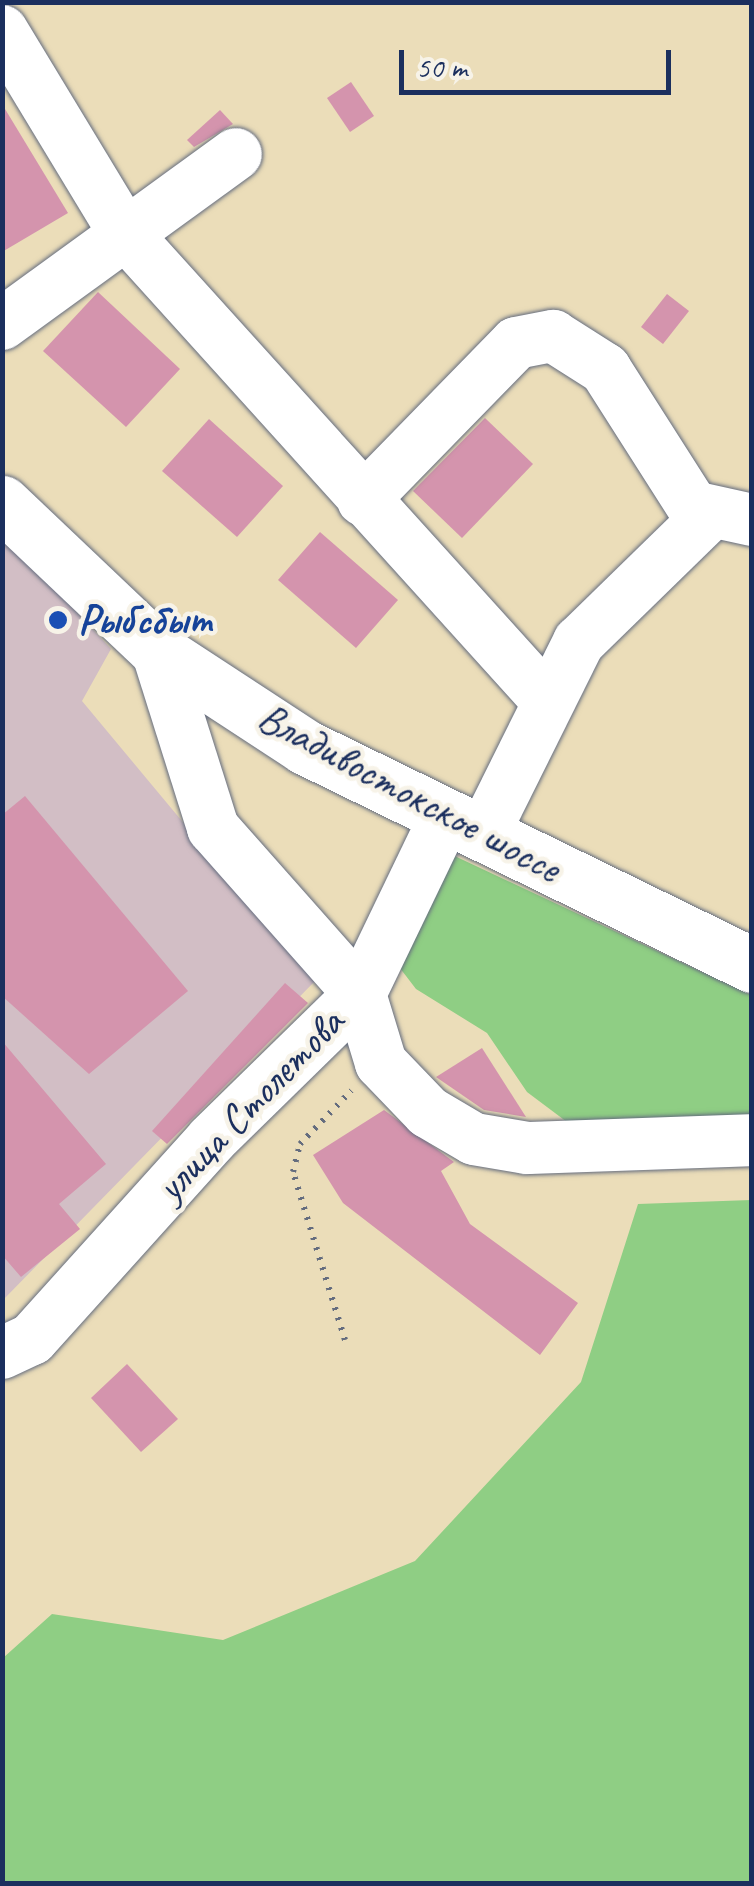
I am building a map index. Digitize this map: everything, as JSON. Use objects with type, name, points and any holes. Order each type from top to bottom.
[{"type":"highway","name":"Владивостокское шоссе","points":[[2,503],[157,650],[305,747],[752,965]]},
{"type":"street","points":[[2,30],[123,231],[544,697]]},
{"type":"street","points":[[2,324],[123,231],[236,154]]},
{"type":"street","points":[[364,500],[516,343],[553,336],[606,369],[730,518]]},
{"type":"street","name":"улица Столетова","points":[[2,1353],[32,1339],[212,1139],[360,994],[544,697],[648,565],[730,518]]},
{"type":"street","points":[[157,650],[213,828],[360,994],[381,1063],[428,1112],[474,1140],[627,1149],[752,1140]]},
{"type":"path","points":[[315,1123],[294,1172],[345,1340]]},
{"type":"shaded area","points":[[2,533],[111,649],[82,701],[315,981],[3,1300]]},
{"type":"green space","points":[[444,851],[751,995],[751,1119],[583,1134],[527,1092],[487,1033],[416,989],[393,959]]},
{"type":"green space","points":[[751,1200],[751,1883],[3,1883],[3,1658],[52,1614],[223,1640],[415,1561],[581,1382],[638,1204]]},
{"type":"building","points":[[351,82],[374,116],[350,132],[327,98]]},
{"type":"building","points":[[2,104],[68,213],[2,252]]},
{"type":"building","points":[[220,110],[233,124],[194,147],[187,140]]},
{"type":"building","points":[[98,292],[180,369],[126,427],[43,351]]},
{"type":"building","points":[[667,294],[689,311],[663,344],[641,327]]},
{"type":"building","points":[[485,418],[533,464],[462,538],[413,491]]},
{"type":"building","points":[[209,419],[283,486],[237,537],[162,471]]},
{"type":"building","points":[[320,532],[398,600],[356,648],[278,580]]},
{"type":"building","points":[[25,796],[188,991],[89,1074],[2,996],[2,815]]},
{"type":"building","points":[[285,983],[308,1003],[167,1144],[152,1131]]},
{"type":"building","points":[[2,1041],[106,1164],[59,1204],[80,1229],[21,1277],[2,1255]]},
{"type":"building","points":[[482,1048],[526,1117],[484,1110],[436,1077]]},
{"type":"building","points":[[384,1110],[454,1162],[441,1171],[470,1224],[578,1303],[540,1355],[343,1203],[313,1155]]},
{"type":"building","points":[[127,1364],[178,1419],[141,1452],[91,1398]]},
{"type":"place","name":"Рыбсбыт","points":[[58,620]]}]
